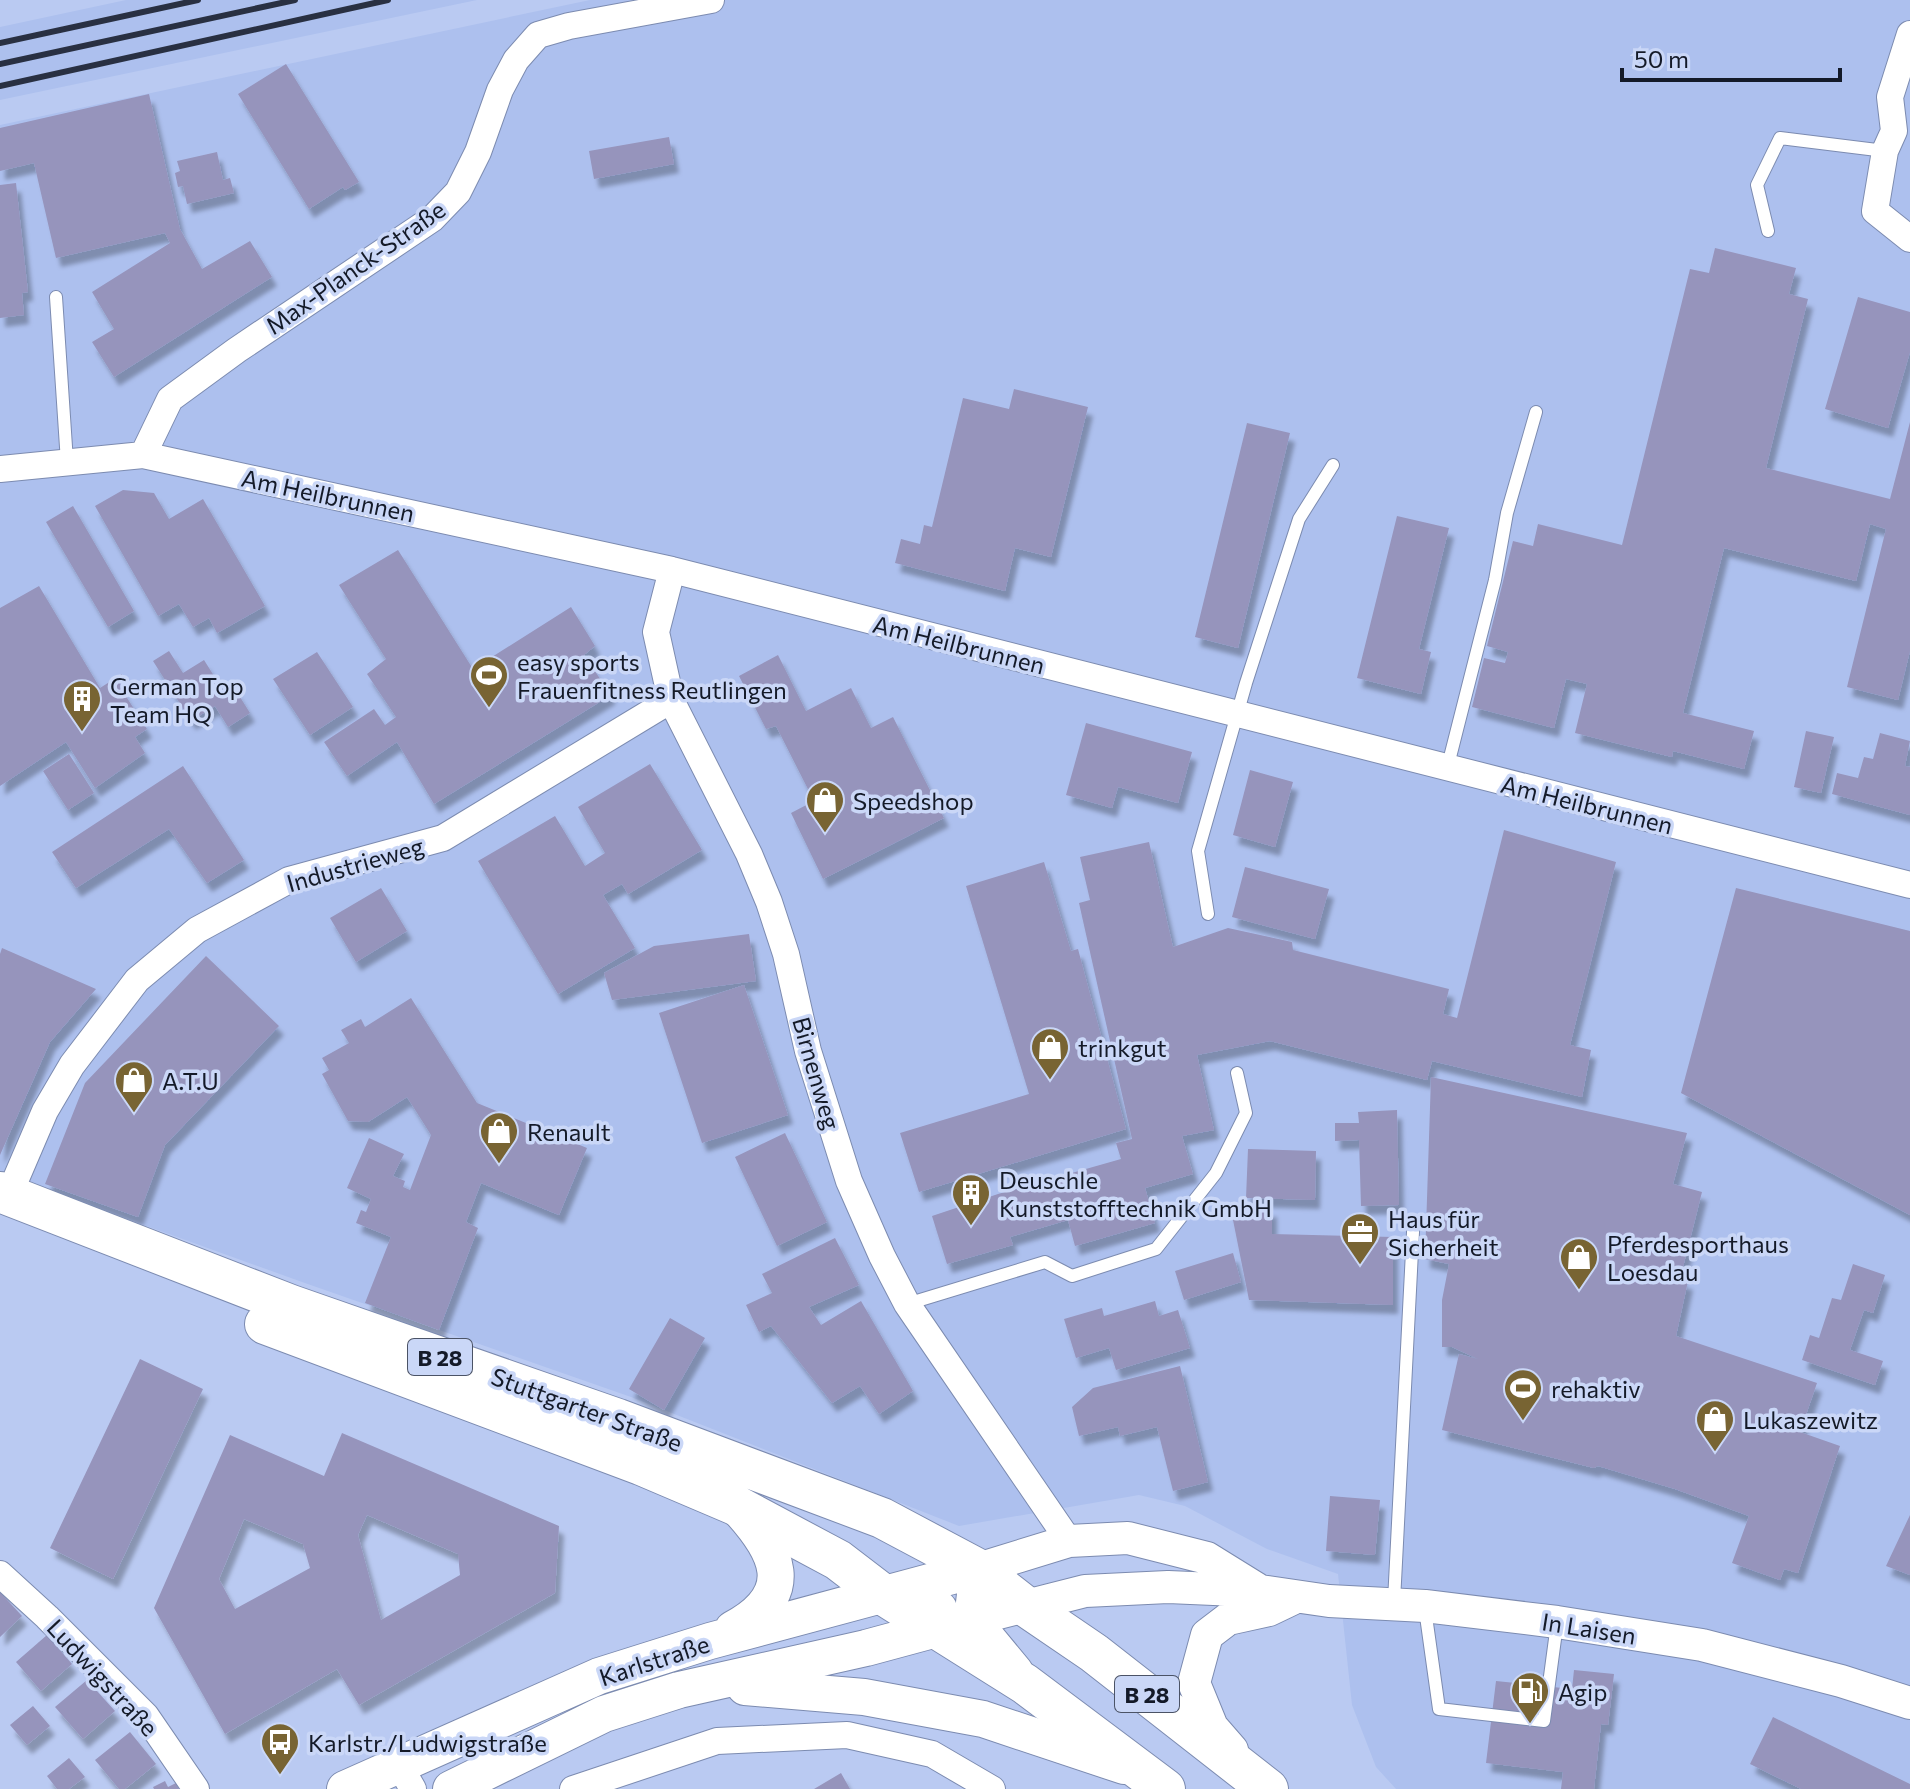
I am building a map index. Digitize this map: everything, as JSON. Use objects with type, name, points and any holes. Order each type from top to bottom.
[{"type":"main road","name":"Stuttgarter Straße","points":[[3,1203],[402,1376],[641,1465],[735,1505],[838,1560],[885,1596]]},
{"type":"main road","name":"Stuttgarter Straße","points":[[3,1203],[633,1424],[882,1518],[978,1569],[1025,1606]]},
{"type":"main road","points":[[710,1641],[762,1610],[773,1596],[776,1583],[774,1558],[760,1532],[735,1505]]},
{"type":"main road","points":[[926,1541],[956,1624]]},
{"type":"main road","points":[[956,1624],[978,1569]]},
{"type":"main road","name":"Karlstraße","points":[[345,1789],[406,1777],[599,1676],[710,1641],[978,1569]]},
{"type":"main road","name":"B 28","points":[[885,1596],[956,1624],[1025,1684],[1155,1781]]},
{"type":"main road","name":"B 28","points":[[1025,1606],[1094,1653],[1267,1788]]},
{"type":"main road","name":"Karlstraße","points":[[451,1789],[604,1714],[679,1690],[956,1624]]},
{"type":"main road","points":[[712,1684],[864,1697],[983,1719],[1155,1781]]},
{"type":"street","name":"Max-Planck-Straße","points":[[143,455],[170,399],[237,350],[432,219],[458,192],[478,152],[500,90],[516,60],[538,35],[569,26],[711,0]]},
{"type":"street","points":[[1910,34],[1890,97],[1894,131],[1885,151],[1875,211],[1910,239]]},
{"type":"street","name":"Am Heilbrunnen","points":[[0,469],[143,455],[672,570],[1910,885]]},
{"type":"street","name":"Birnenweg","points":[[672,570],[656,632],[671,700],[749,854],[769,902],[786,954],[808,1051],[849,1181],[907,1304],[1069,1541]]},
{"type":"street","name":"Industrieweg","points":[[3,1203],[45,1111],[72,1065],[137,980],[197,930],[289,880],[443,838],[671,700]]},
{"type":"street","name":"In Laisen","points":[[978,1569],[1069,1541],[1128,1538],[1207,1558],[1260,1591]]},
{"type":"street","name":"Ludwigstraße","points":[[0,1574],[146,1716],[196,1789]]},
{"type":"street","name":"In Laisen","points":[[1025,1606],[1085,1591],[1168,1587],[1260,1591],[1409,1605],[1557,1622],[1702,1645],[1841,1681],[1910,1703]]},
{"type":"street","points":[[1267,1788],[1212,1727],[1194,1683],[1207,1635],[1228,1619],[1269,1610],[1299,1596]]},
{"type":"street","name":"Karlstraße","points":[[956,1624],[1025,1606]]},
{"type":"street","points":[[573,1789],[717,1741],[847,1735],[932,1754],[992,1789]]},
{"type":"lane","points":[[1768,231],[1757,185],[1780,138],[1885,151]]},
{"type":"lane","points":[[56,297],[67,462]]},
{"type":"lane","points":[[1447,769],[1495,580],[1507,513],[1536,412]]},
{"type":"lane","points":[[1208,914],[1198,851],[1299,519],[1333,465]]},
{"type":"lane","points":[[907,1304],[1045,1262],[1072,1276],[1156,1249],[1216,1173],[1246,1113],[1237,1073]]},
{"type":"lane","points":[[1413,1232],[1409,1605],[1439,1709],[1544,1721],[1557,1622]]},
{"type":"shaded area","points":[[126,0],[477,0],[0,100],[0,27]]},
{"type":"shaded area","points":[[590,0],[1910,0],[1910,1789],[1396,1789],[1376,1767],[1352,1705],[1338,1574],[1267,1549],[1185,1506],[1139,1495],[959,1526],[631,1397],[0,1173],[0,125]]},
{"type":"building","points":[[286,64],[359,182],[345,190],[343,187],[309,209],[238,94]]},
{"type":"building","points":[[149,94],[180,229],[202,269],[250,241],[272,277],[114,377],[92,342],[114,329],[92,292],[170,243],[165,233],[56,258],[34,163],[0,171],[0,128]]},
{"type":"building","points":[[669,137],[674,164],[594,179],[589,151]]},
{"type":"building","points":[[217,152],[223,180],[230,178],[234,193],[187,204],[183,186],[178,187],[175,173],[180,171],[177,161]]},
{"type":"building","points":[[16,183],[28,292],[22,293],[24,315],[0,318],[0,185]]},
{"type":"building","points":[[1715,248],[1796,268],[1789,294],[1808,299],[1766,468],[1890,499],[1910,422],[1910,651],[1898,700],[1847,687],[1886,529],[1870,524],[1856,581],[1724,548],[1683,713],[1754,731],[1744,769],[1673,751],[1672,757],[1575,733],[1587,684],[1566,679],[1554,728],[1472,707],[1484,658],[1505,663],[1508,652],[1487,646],[1513,541],[1533,546],[1538,524],[1622,545],[1690,269],[1709,273]]},
{"type":"building","points":[[1858,297],[1910,312],[1910,352],[1888,428],[1825,409]]},
{"type":"building","points":[[1014,389],[1088,407],[1051,557],[1015,548],[1005,591],[895,563],[901,539],[920,544],[924,525],[932,527],[963,398],[1009,409]]},
{"type":"building","points":[[1247,423],[1290,433],[1238,648],[1195,637]]},
{"type":"building","points":[[123,490],[154,493],[169,519],[203,499],[265,606],[217,633],[209,618],[193,627],[179,604],[158,616],[95,506]]},
{"type":"building","points":[[73,506],[134,611],[108,627],[46,522]]},
{"type":"building","points":[[1397,516],[1449,528],[1419,649],[1431,652],[1421,694],[1357,678]]},
{"type":"building","points":[[398,550],[473,669],[571,607],[595,646],[584,655],[611,695],[434,804],[397,742],[347,776],[324,742],[374,709],[385,725],[396,717],[367,674],[386,659],[339,585]]},
{"type":"building","points":[[39,586],[100,688],[122,674],[120,687],[147,729],[135,737],[145,753],[95,788],[66,742],[0,786],[0,608]]},
{"type":"building","points":[[169,651],[183,673],[204,660],[226,695],[235,689],[250,713],[228,727],[215,706],[191,721],[153,661]]},
{"type":"building","points":[[317,652],[353,707],[310,735],[273,679]]},
{"type":"building","points":[[778,655],[806,711],[851,688],[871,728],[893,717],[944,818],[823,879],[791,813],[814,801],[776,726],[766,729],[739,676]]},
{"type":"building","points":[[1086,723],[1192,752],[1178,803],[1118,787],[1112,808],[1066,795]]},
{"type":"building","points":[[1806,731],[1834,737],[1821,793],[1794,787]]},
{"type":"building","points":[[1880,733],[1910,741],[1905,766],[1910,767],[1910,815],[1832,794],[1837,773],[1858,778],[1864,757],[1873,759]]},
{"type":"building","points":[[69,754],[94,793],[68,810],[43,771]]},
{"type":"building","points":[[650,764],[702,850],[628,894],[622,884],[603,895],[635,948],[558,994],[478,861],[555,816],[585,866],[605,853],[578,807]]},
{"type":"building","points":[[183,766],[244,860],[207,883],[169,829],[76,888],[52,852]]},
{"type":"building","points":[[1250,770],[1293,782],[1275,847],[1233,835]]},
{"type":"building","points":[[1504,830],[1616,862],[1570,1045],[1591,1050],[1582,1097],[1432,1061],[1427,1080],[1270,1041],[1197,1055],[1214,1130],[1182,1136],[1193,1174],[1145,1188],[1155,1223],[1075,1246],[1068,1220],[1010,1237],[1013,1245],[947,1264],[932,1216],[1121,1159],[1116,1143],[1132,1139],[1079,903],[1090,900],[1080,857],[1149,842],[1173,947],[1228,928],[1292,942],[1293,950],[1449,989],[1443,1014],[1457,1018]]},
{"type":"building","points":[[1044,862],[1071,951],[1078,949],[1126,1129],[919,1192],[900,1133],[1029,1094],[966,886]]},
{"type":"building","points":[[1245,867],[1329,889],[1315,939],[1232,917]]},
{"type":"building","points":[[381,888],[407,931],[356,962],[330,918]]},
{"type":"building","points":[[1736,888],[1910,931],[1910,1215],[1681,1093]]},
{"type":"building","points":[[749,934],[756,981],[612,1000],[604,973],[654,946]]},
{"type":"building","points":[[2,948],[96,989],[50,1042],[0,1155],[0,954]]},
{"type":"building","name":"A.T.U","points":[[206,956],[279,1026],[165,1145],[138,1217],[45,1184],[85,1083]]},
{"type":"building","points":[[744,985],[788,1115],[702,1143],[659,1013]]},
{"type":"building","name":"Renault","points":[[411,998],[477,1103],[587,1148],[559,1215],[481,1183],[466,1222],[478,1228],[439,1330],[365,1303],[391,1237],[356,1223],[361,1210],[366,1212],[371,1199],[347,1188],[369,1138],[404,1154],[393,1176],[405,1181],[403,1187],[410,1190],[431,1135],[407,1097],[368,1122],[348,1121],[322,1074],[329,1070],[322,1058],[349,1043],[341,1030],[361,1019],[365,1027]]},
{"type":"building","points":[[1431,1077],[1687,1133],[1673,1184],[1702,1192],[1680,1279],[1688,1281],[1676,1336],[1817,1383],[1800,1432],[1840,1446],[1798,1573],[1784,1569],[1780,1580],[1732,1563],[1749,1516],[1598,1466],[1594,1468],[1442,1430],[1459,1354],[1478,1359],[1452,1347],[1442,1347],[1442,1300],[1449,1264],[1425,1259]]},
{"type":"building","points":[[1397,1110],[1399,1205],[1361,1206],[1359,1140],[1335,1141],[1335,1123],[1359,1123],[1358,1112]]},
{"type":"building","points":[[785,1133],[827,1222],[777,1246],[735,1157]]},
{"type":"building","points":[[1248,1149],[1316,1151],[1315,1200],[1246,1198]]},
{"type":"building","points":[[1272,1208],[1272,1234],[1393,1237],[1393,1305],[1249,1300],[1231,1210]]},
{"type":"building","points":[[835,1238],[859,1285],[809,1307],[821,1325],[861,1301],[913,1391],[879,1414],[860,1386],[832,1403],[771,1326],[759,1332],[746,1305],[772,1293],[762,1274]]},
{"type":"building","points":[[1233,1253],[1241,1282],[1184,1300],[1175,1271]]},
{"type":"building","points":[[1853,1264],[1885,1275],[1873,1313],[1864,1310],[1850,1350],[1883,1361],[1875,1385],[1802,1360],[1810,1335],[1819,1338],[1832,1298],[1841,1300]]},
{"type":"building","points":[[1155,1301],[1159,1316],[1178,1310],[1190,1348],[1116,1370],[1109,1348],[1076,1358],[1064,1319],[1102,1308],[1104,1316]]},
{"type":"building","points":[[670,1318],[705,1338],[664,1410],[629,1389]]},
{"type":"building","points":[[140,1359],[203,1389],[113,1579],[50,1548]]},
{"type":"building","points":[[1180,1366],[1208,1482],[1173,1491],[1157,1427],[1120,1436],[1118,1427],[1079,1436],[1072,1407],[1093,1388]]},
{"type":"building","points":[[342,1433],[559,1526],[555,1593],[359,1705],[337,1669],[225,1734],[154,1608],[230,1435],[324,1476]],"holes":[[[367,1515],[458,1554],[460,1575],[381,1620],[358,1535]],[[244,1519],[303,1544],[310,1568],[235,1609],[219,1579]]]},
{"type":"building","points":[[1330,1496],[1380,1500],[1375,1555],[1326,1551]]},
{"type":"building","points":[[1910,1515],[1910,1575],[1886,1566]]},
{"type":"building","points":[[0,1592],[22,1616],[0,1637]]},
{"type":"building","points":[[47,1635],[72,1664],[41,1691],[16,1662]]},
{"type":"building","points":[[1574,1670],[1614,1674],[1608,1725],[1601,1724],[1594,1789],[1561,1789],[1563,1772],[1486,1763],[1496,1681],[1572,1689]]},
{"type":"building","points":[[87,1680],[115,1711],[83,1739],[55,1707]]},
{"type":"building","points":[[33,1706],[50,1726],[27,1745],[10,1725]]},
{"type":"building","points":[[1773,1717],[1910,1784],[1910,1789],[1801,1789],[1750,1764]]},
{"type":"building","points":[[130,1732],[156,1764],[125,1789],[119,1789],[95,1760]]},
{"type":"building","points":[[69,1758],[85,1777],[69,1789],[57,1789],[47,1776]]},
{"type":"building","points":[[841,1773],[850,1789],[814,1789]]},
{"type":"building","points":[[165,1781],[168,1787],[176,1783],[179,1789],[154,1789]]},
{"type":"railway","points":[[0,43],[198,0]]},
{"type":"railway","points":[[0,64],[295,0]]},
{"type":"railway","points":[[0,86],[388,0]]},
{"type":"place","name":"easy sports Frauenfitness Reutlingen","points":[[489,709]]},
{"type":"place","name":"German Top Team HQ","points":[[82,733]]},
{"type":"place","name":"Speedshop","points":[[825,834]]},
{"type":"place","name":"trinkgut","points":[[1050,1081]]},
{"type":"place","name":"A.T.U","points":[[134,1114]]},
{"type":"place","name":"Renault","points":[[499,1165]]},
{"type":"place","name":"Deuschle Kunststofftechnik GmbH","points":[[971,1227]]},
{"type":"place","name":"Haus für Sicherheit","points":[[1360,1266]]},
{"type":"place","name":"Pferdesporthaus Loesdau","points":[[1579,1291]]},
{"type":"place","name":"rehaktiv","points":[[1523,1422]]},
{"type":"place","name":"Lukaszewitz","points":[[1715,1453]]},
{"type":"place","name":"Agip","points":[[1530,1725]]},
{"type":"place","name":"Karlstr./Ludwigstraße","points":[[280,1776]]}]
